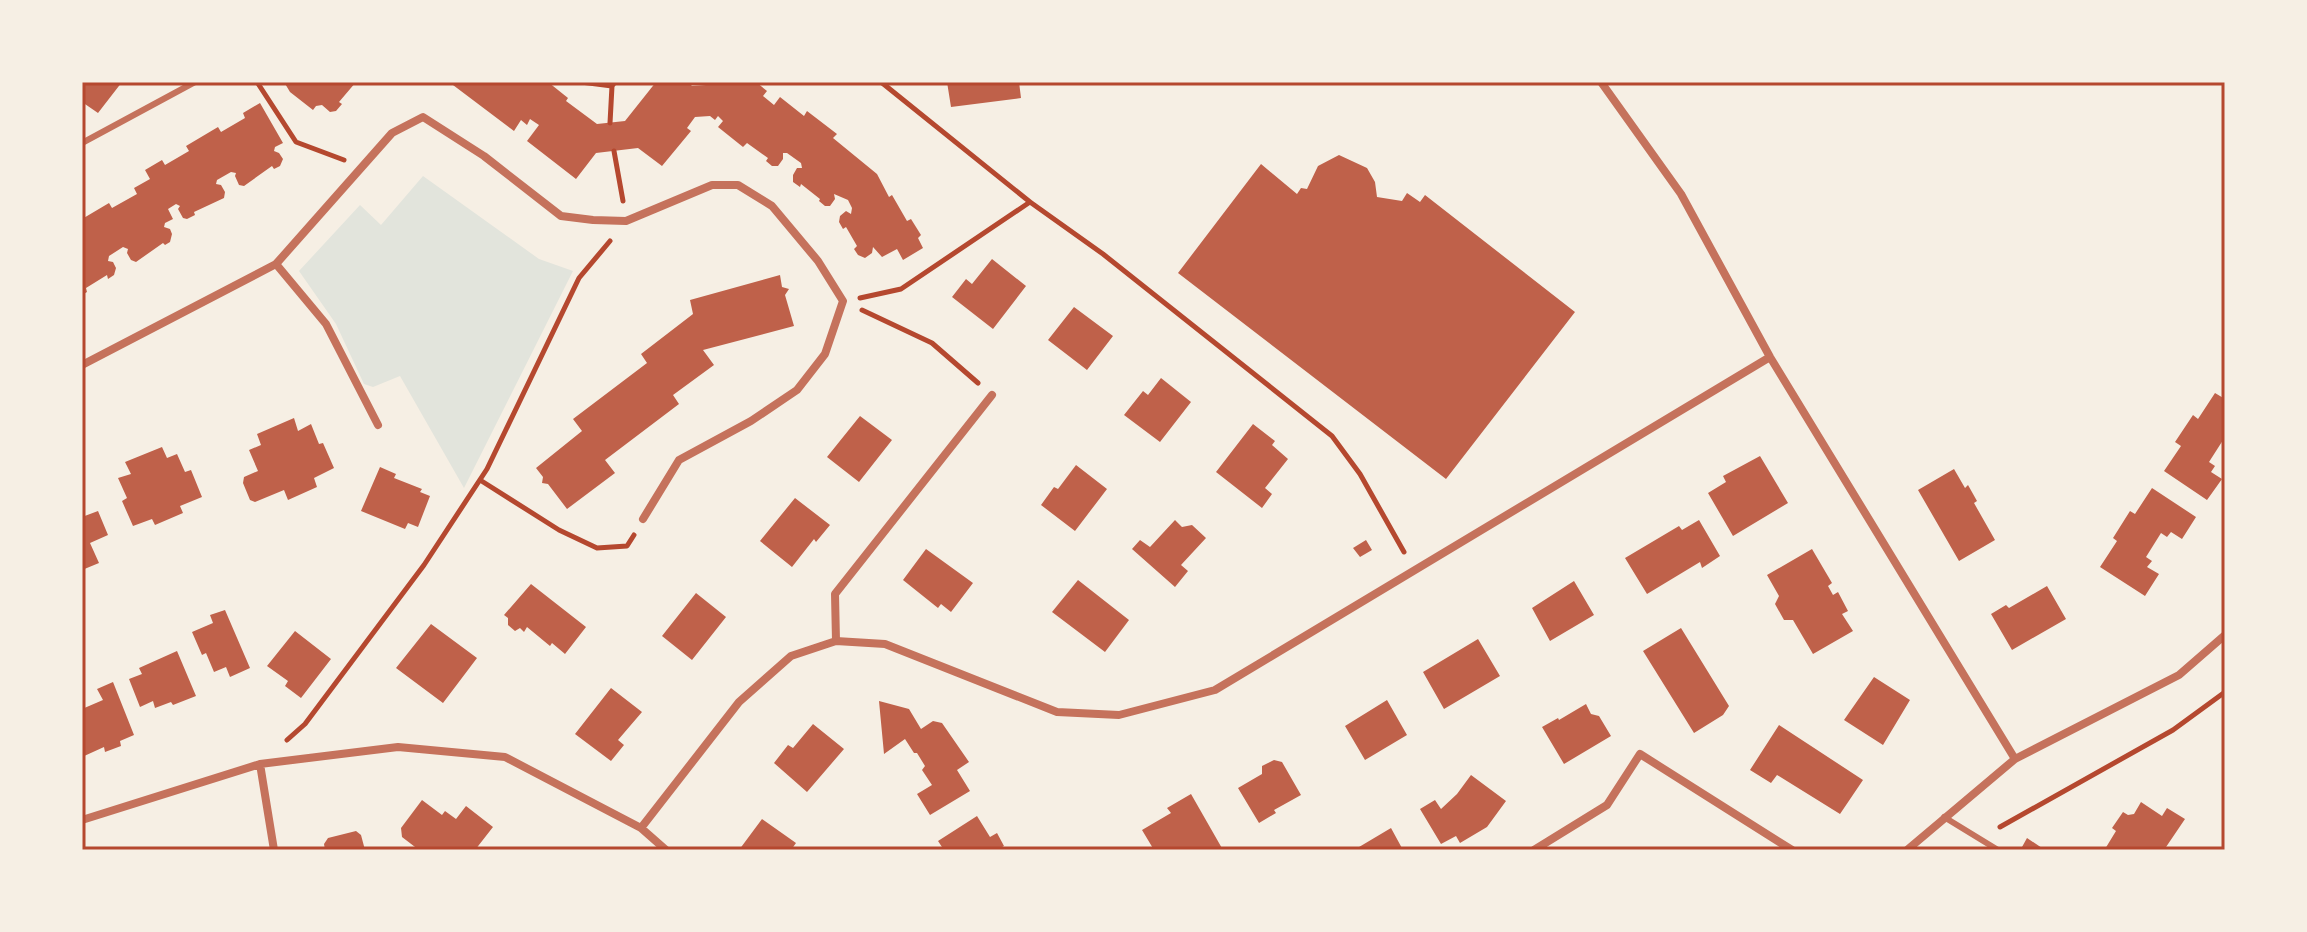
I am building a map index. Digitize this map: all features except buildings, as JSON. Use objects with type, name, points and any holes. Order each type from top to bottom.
[{"type":"street","points":[[1601,82],[1681,194],[1770,357],[2015,759]]},
{"type":"street","points":[[82,365],[276,264],[392,133],[423,117],[484,156],[561,216],[626,221],[712,185],[738,185],[772,206],[818,261],[843,301],[825,354],[797,390],[751,421],[679,460],[643,519]]},
{"type":"street","points":[[276,264],[326,324],[378,425]]},
{"type":"street","points":[[641,828],[739,702],[791,656],[836,641],[885,644],[1057,712],[1119,715],[1215,690],[1770,357]]},
{"type":"street","points":[[836,641],[835,594],[992,395]]},
{"type":"street","points":[[1907,850],[2015,759],[2179,675],[2225,635]]},
{"type":"street","points":[[82,820],[260,764],[398,747],[505,757],[641,828],[666,850]]},
{"type":"street","points":[[1534,850],[1607,805],[1640,754],[1792,850]]},
{"type":"street","points":[[260,764],[274,850]]},
{"type":"lane","points":[[82,143],[195,82]]},
{"type":"lane","points":[[1944,817],[1998,850]]},
{"type":"path","points":[[257,82],[296,142],[362,167]]},
{"type":"path","points":[[581,82],[613,84],[610,123]]},
{"type":"path","points":[[881,82],[1332,436],[1360,474],[1414,570]]},
{"type":"path","points":[[260,764],[305,724],[424,565],[480,480],[579,278],[626,221],[614,151]]},
{"type":"path","points":[[843,301],[901,289],[1030,202]]},
{"type":"path","points":[[843,301],[932,343],[992,395]]},
{"type":"path","points":[[480,480],[559,530],[597,548],[627,546],[643,519]]},
{"type":"path","points":[[1985,842],[1991,831],[2173,730],[2225,692]]},
{"type":"shaded area","points":[[423,176],[539,259],[573,271],[464,488],[400,376],[373,387],[364,384],[336,324],[299,271],[360,205],[381,225]]}]
